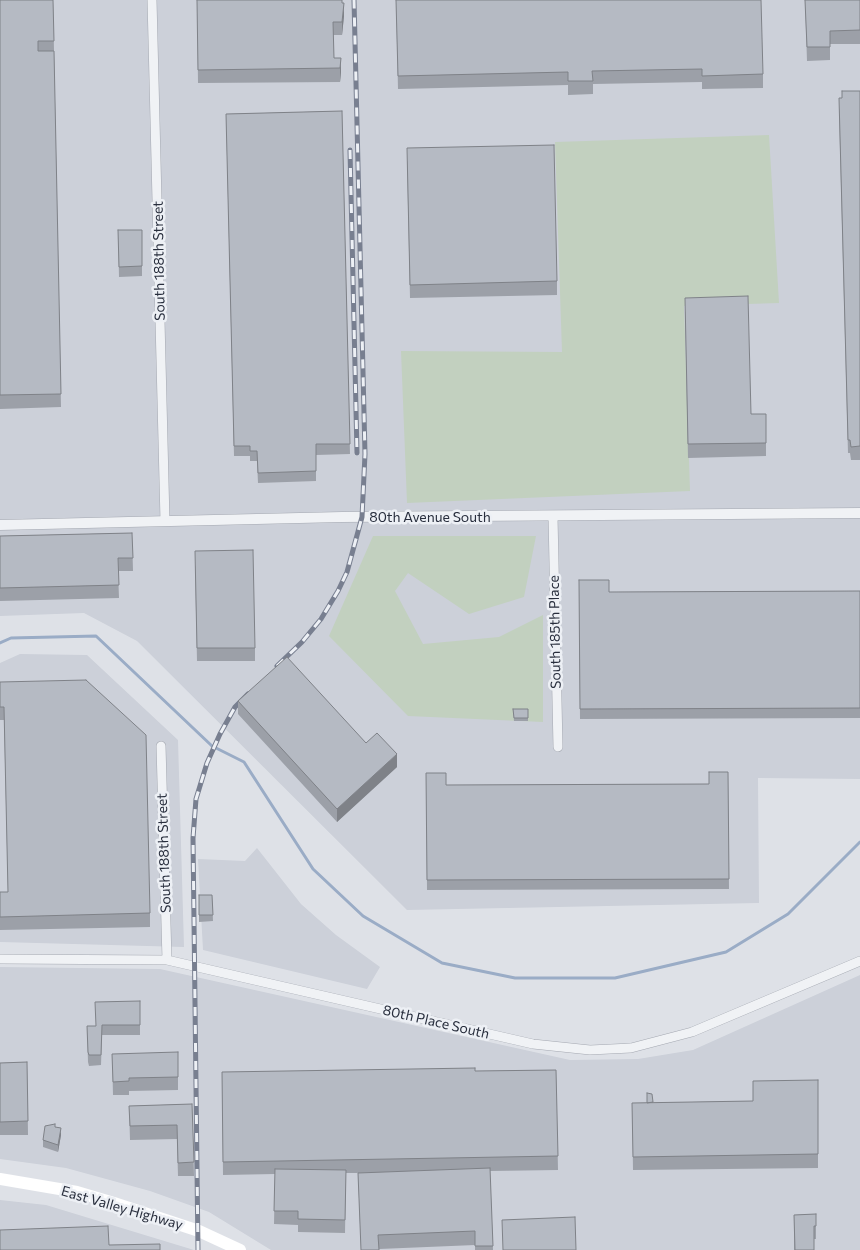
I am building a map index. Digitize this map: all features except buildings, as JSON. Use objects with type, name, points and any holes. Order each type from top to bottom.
[{"type":"main road","name":"East Valley Highway","points":[[0,1179],[77,1192],[199,1231],[240,1250]]},
{"type":"street","name":"South 188th Street","points":[[152,0],[165,521]]},
{"type":"street","name":"80th Avenue South","points":[[0,525],[342,517],[553,517],[860,513]]},
{"type":"street","name":"South 185th Place","points":[[553,517],[558,747]]},
{"type":"street","name":"South 188th Street","points":[[161,746],[167,960]]},
{"type":"street","name":"80th Place South","points":[[0,959],[167,960],[532,1044],[583,1050],[631,1048],[692,1032],[860,961]]},
{"type":"shaded area","points":[[0,0],[860,0],[860,779],[758,778],[759,903],[407,910],[137,641],[84,613],[0,616]]},
{"type":"shaded area","points":[[20,654],[87,655],[178,740],[184,947],[0,942],[0,663]]},
{"type":"shaded area","points":[[257,848],[301,904],[336,935],[380,967],[367,989],[203,950],[198,859],[245,861]]},
{"type":"shaded area","points":[[0,967],[160,969],[570,1060],[638,1059],[693,1050],[860,975],[860,1250],[271,1250],[209,1212],[150,1191],[66,1168],[0,1159]]},
{"type":"shaded area","points":[[0,1200],[46,1205],[194,1250],[0,1250]]},
{"type":"green space","points":[[769,135],[779,303],[684,306],[690,491],[407,503],[401,351],[562,352],[555,142]]},
{"type":"green space","points":[[373,536],[536,536],[524,597],[469,614],[408,573],[395,591],[423,644],[499,637],[543,615],[543,722],[408,716],[329,636]]},
{"type":"waterway","points":[[0,643],[11,638],[96,636],[212,746],[244,762],[313,869],[363,916],[442,963],[515,978],[615,978],[726,952],[788,914],[860,842]]},
{"type":"railway","points":[[277,666],[302,642],[321,619],[338,591],[347,572],[362,517],[365,454],[354,0]]},
{"type":"railway","points":[[350,150],[357,453]]},
{"type":"railway","points":[[198,1250],[193,838],[196,799],[207,763],[220,734],[235,707],[248,694]]}]
